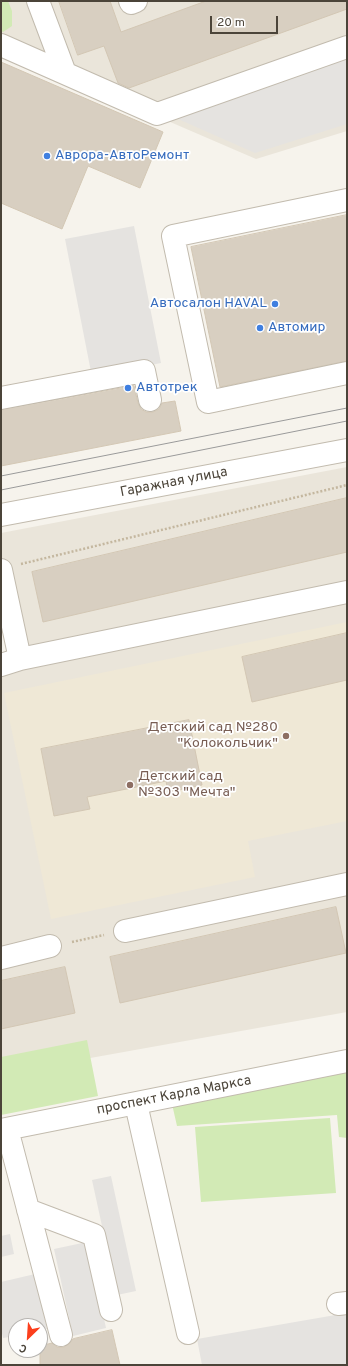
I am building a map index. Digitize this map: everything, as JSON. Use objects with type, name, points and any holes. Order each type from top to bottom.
[{"type":"street","points":[[38,1],[64,73]]},
{"type":"street","points":[[130,1],[131,3],[136,1]]},
{"type":"street","points":[[1,45],[157,114],[347,47]]},
{"type":"street","points":[[347,200],[173,236],[208,402],[347,373]]},
{"type":"street","points":[[1,398],[144,371],[150,400]]},
{"type":"street","name":"Гаражная улица","points":[[1,515],[347,450]]},
{"type":"street","points":[[10,567],[10,662],[347,592]]},
{"type":"street","points":[[125,931],[347,884]]},
{"type":"street","points":[[1,958],[59,945]]},
{"type":"street","name":"проспект Карла Маркса","points":[[4,1129],[347,1061]]},
{"type":"street","points":[[136,1104],[188,1334]]},
{"type":"street","points":[[4,1129],[28,1210],[61,1335]]},
{"type":"street","points":[[28,1210],[94,1235],[111,1310]]},
{"type":"path","points":[[10,567],[347,485]]},
{"type":"path","points":[[59,945],[92,938]]},
{"type":"shaded area","points":[[1,1],[347,1],[347,131],[256,159],[1,49]]},
{"type":"shaded area","points":[[347,55],[347,124],[255,153],[169,115]]},
{"type":"shaded area","points":[[134,226],[161,363],[92,377],[65,239]]},
{"type":"shaded area","points":[[347,467],[347,1012],[1,1074],[1,669],[19,649],[1,584],[1,533]]},
{"type":"shaded area","name":"Детский сад №303 \"Мечта\"","points":[[347,622],[347,821],[248,841],[255,877],[51,919],[4,693]]},
{"type":"shaded area","points":[[111,1176],[136,1291],[117,1295],[92,1180]]},
{"type":"shaded area","points":[[10,1234],[14,1254],[1,1257],[1,1236]]},
{"type":"shaded area","points":[[87,1242],[106,1328],[73,1336],[54,1249]]},
{"type":"shaded area","points":[[35,1274],[45,1318],[8,1318],[8,1337],[3,1338],[1,1329],[1,1282]]},
{"type":"shaded area","points":[[347,1313],[347,1365],[202,1365],[197,1339]]},
{"type":"green space","points":[[1,1],[8,1],[12,11],[12,26],[3,32],[1,31]]},
{"type":"green space","points":[[87,1040],[98,1096],[1,1115],[1,1057]]},
{"type":"green space","points":[[347,1069],[347,1138],[339,1137],[337,1115],[177,1126],[172,1104]]},
{"type":"green space","points":[[330,1118],[336,1193],[201,1202],[195,1127]]},
{"type":"building","points":[[59,1],[110,1],[121,32],[206,1],[347,1],[347,9],[129,88],[118,83],[104,46],[78,55]]},
{"type":"building","name":"Аврора-АвтоРемонт","points":[[1,62],[163,132],[140,188],[88,166],[62,229],[1,203]]},
{"type":"building","name":"Автосалон HAVAL","points":[[347,215],[347,361],[220,387],[191,247]]},
{"type":"building","points":[[134,386],[138,403],[141,409],[146,412],[153,412],[159,409],[162,403],[175,401],[181,431],[1,466],[1,410]]},
{"type":"building","points":[[347,498],[347,552],[43,622],[32,572]]},
{"type":"building","points":[[347,633],[347,680],[252,702],[242,657]]},
{"type":"building","points":[[189,720],[202,785],[168,792],[166,781],[87,797],[90,809],[54,816],[41,749]]},
{"type":"building","points":[[336,907],[346,953],[120,1003],[110,957]]},
{"type":"building","points":[[65,967],[75,1013],[1,1029],[1,981]]},
{"type":"building","points":[[112,1330],[120,1365],[40,1365],[40,1358],[48,1358],[48,1344],[52,1343],[57,1347],[64,1347],[73,1339]]},
{"type":"tram line","points":[[1,476],[347,408]]},
{"type":"tram line","points":[[1,490],[347,421]]},
{"type":"place","name":"Аврора-АвтоРемонт","points":[[47,156]]},
{"type":"place","name":"Автосалон HAVAL","points":[[275,304]]},
{"type":"place","name":"Автомир","points":[[260,328]]},
{"type":"place","name":"Автотрек","points":[[128,388]]},
{"type":"place","name":"Детский сад №280 \"Колокольчик\"","points":[[286,736]]},
{"type":"place","name":"Детский сад №303 \"Мечта\"","points":[[130,785]]}]
